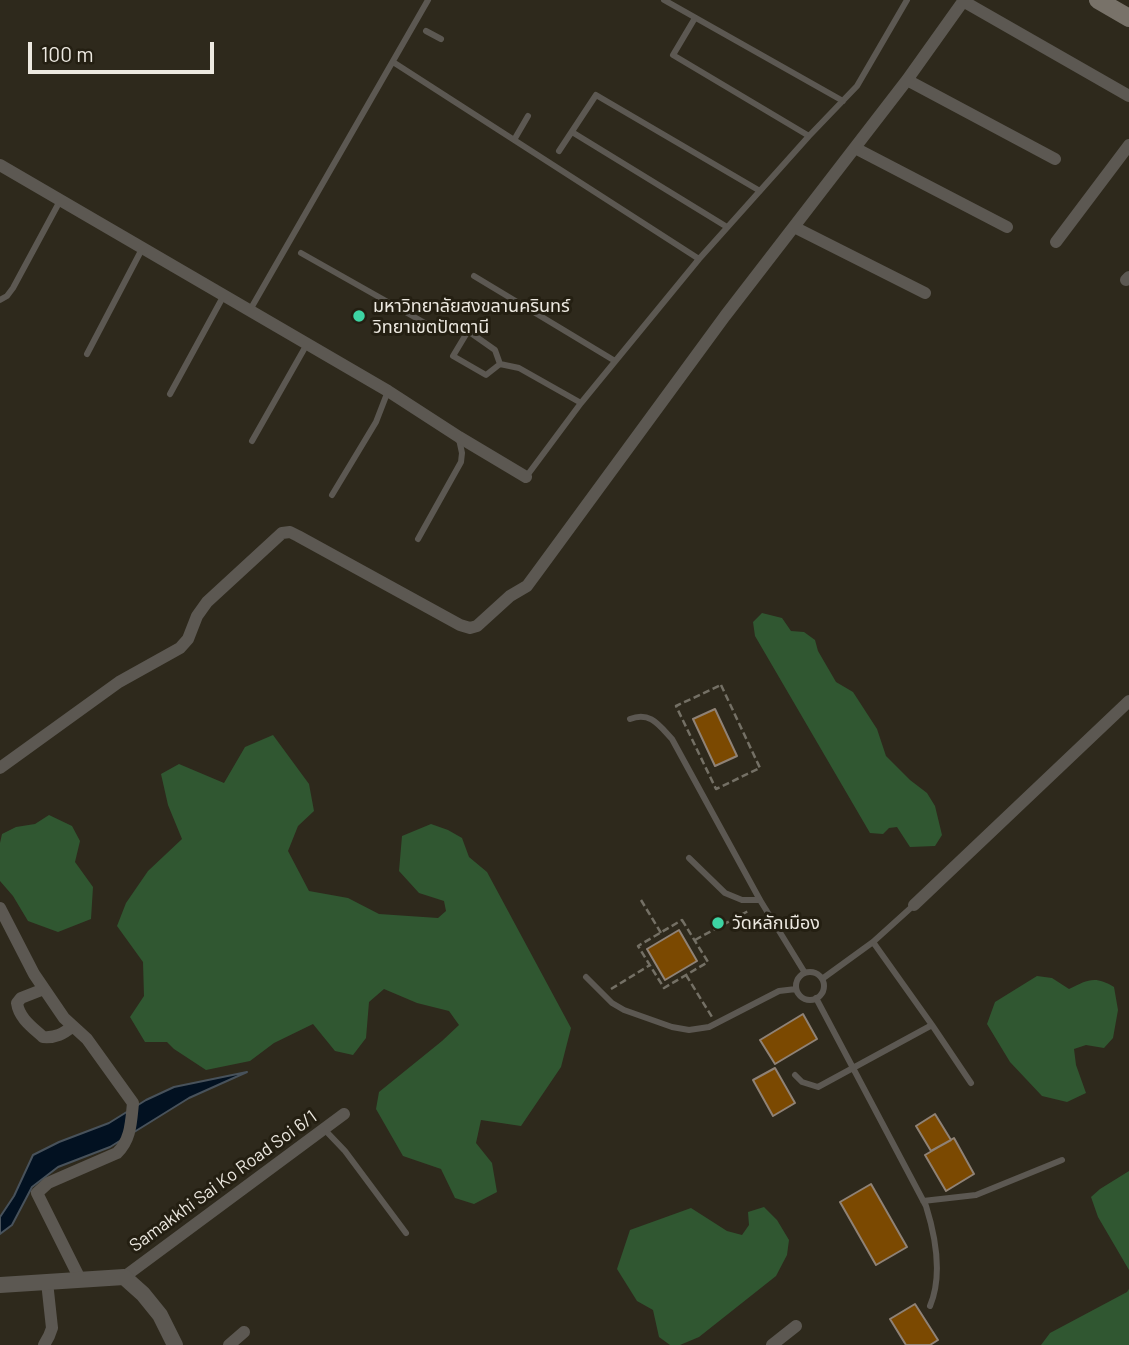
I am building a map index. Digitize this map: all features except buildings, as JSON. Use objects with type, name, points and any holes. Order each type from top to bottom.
[{"type":"main road","points":[[1098,0],[1129,18]]},
{"type":"street","points":[[0,768],[119,682],[180,648],[188,639],[197,616],[207,603],[282,533],[290,531],[460,625],[470,628],[477,626],[510,596],[527,586],[725,316],[907,80],[963,0],[1129,96]]},
{"type":"street","points":[[907,80],[1055,159]]},
{"type":"street","points":[[1056,242],[1129,145]]},
{"type":"street","points":[[855,148],[1007,227]]},
{"type":"street","points":[[0,165],[388,391],[459,438],[526,477]]},
{"type":"street","points":[[794,227],[925,293]]},
{"type":"street","points":[[914,905],[1129,701]]},
{"type":"street","points":[[0,908],[44,989],[64,1018],[87,1039],[134,1103],[128,1140],[124,1147],[117,1153],[48,1183],[37,1193],[81,1281]]},
{"type":"street","points":[[44,989],[21,998],[17,1003],[18,1011],[26,1022],[43,1037],[52,1038],[73,1026]]},
{"type":"street","name":"Samakkhi Sai Ko Road Soi 6/1","points":[[124,1277],[344,1114]]},
{"type":"street","points":[[0,1285],[124,1277],[160,1315],[175,1345]]},
{"type":"street","points":[[44,1345],[52,1328],[47,1282]]},
{"type":"street","points":[[772,1345],[796,1325]]},
{"type":"street","points":[[229,1345],[244,1332]]},
{"type":"lane","points":[[250,310],[417,25],[428,0]]},
{"type":"lane","points":[[664,0],[843,101]]},
{"type":"lane","points":[[679,9],[685,0]]},
{"type":"lane","points":[[526,477],[581,403],[699,259],[809,135],[857,86],[907,0]]},
{"type":"lane","points":[[695,18],[673,55],[809,135]]},
{"type":"lane","points":[[426,31],[441,39]]},
{"type":"lane","points":[[393,62],[699,259]]},
{"type":"lane","points":[[559,151],[596,95],[760,191]]},
{"type":"lane","points":[[514,140],[528,116]]},
{"type":"lane","points":[[572,132],[727,227]]},
{"type":"lane","points":[[0,300],[13,288],[61,199]]},
{"type":"lane","points":[[287,245],[432,327]]},
{"type":"lane","points":[[86,354],[143,247]]},
{"type":"lane","points":[[474,276],[615,361]]},
{"type":"lane","points":[[170,394],[224,295]]},
{"type":"lane","points":[[468,331],[495,349],[500,364],[486,375],[453,356],[468,331]]},
{"type":"lane","points":[[252,441],[307,344]]},
{"type":"lane","points":[[500,364],[519,368],[581,403]]},
{"type":"lane","points":[[332,495],[376,422],[388,391]]},
{"type":"lane","points":[[418,539],[461,462],[459,438]]},
{"type":"lane","points":[[630,719],[639,715],[647,716],[659,724],[672,739],[761,901],[805,973]]},
{"type":"lane","points":[[689,858],[724,892],[742,900],[761,901]]},
{"type":"lane","points":[[822,979],[873,943],[914,905]]},
{"type":"lane","points":[[873,943],[971,1083]]},
{"type":"lane","points":[[805,973],[814,973],[822,979],[823,991],[816,999],[804,999],[796,989],[798,979],[805,973]]},
{"type":"lane","points":[[586,976],[603,995],[624,1010],[672,1027],[689,1030],[709,1027],[779,991],[796,989]]},
{"type":"lane","points":[[816,999],[923,1201],[934,1230],[937,1257],[934,1294],[930,1307]]},
{"type":"lane","points":[[795,1074],[802,1082],[818,1087],[932,1025]]},
{"type":"lane","points":[[324,1129],[345,1151],[407,1233]]},
{"type":"lane","points":[[923,1201],[976,1195],[1062,1160]]},
{"type":"path","points":[[721,685],[760,768],[716,789],[676,706],[721,685]]},
{"type":"path","points":[[641,900],[661,933]]},
{"type":"path","points":[[695,940],[761,901]]},
{"type":"path","points":[[682,920],[695,940],[708,962],[664,988],[638,946],[682,920]]},
{"type":"path","points":[[603,995],[650,965]]},
{"type":"path","points":[[686,975],[715,1023]]},
{"type":"green space","points":[[762,613],[782,618],[791,631],[804,632],[815,640],[818,651],[836,682],[853,692],[877,729],[886,756],[927,793],[935,806],[942,835],[935,846],[910,847],[897,827],[889,828],[883,834],[870,833],[755,636],[753,622]]},
{"type":"green space","points":[[273,735],[309,784],[314,811],[298,826],[288,851],[309,891],[348,898],[379,914],[438,918],[446,911],[444,901],[419,893],[399,871],[402,836],[431,824],[448,830],[462,838],[469,857],[487,872],[571,1028],[561,1067],[521,1126],[481,1120],[476,1143],[492,1163],[497,1192],[474,1204],[455,1198],[441,1169],[403,1156],[376,1109],[379,1092],[459,1025],[449,1011],[417,1003],[384,989],[369,1002],[366,1038],[353,1055],[335,1051],[313,1024],[274,1043],[250,1061],[206,1070],[167,1042],[145,1042],[130,1017],[144,996],[143,962],[117,926],[126,903],[148,871],[182,839],[168,805],[161,774],[179,764],[224,783],[245,747]]},
{"type":"green space","points":[[49,815],[72,826],[80,841],[75,862],[93,887],[91,919],[58,932],[28,921],[0,881],[2,834],[16,827],[35,824]]},
{"type":"green space","points":[[1037,976],[1052,978],[1069,989],[1091,980],[1114,987],[1118,1010],[1113,1038],[1104,1048],[1086,1045],[1074,1049],[1076,1065],[1086,1093],[1067,1102],[1042,1096],[1010,1062],[987,1024],[995,1002]]},
{"type":"green space","points":[[1129,1171],[1129,1270],[1098,1217],[1091,1197]]},
{"type":"green space","points":[[764,1207],[777,1220],[789,1240],[787,1255],[776,1276],[699,1337],[680,1345],[670,1345],[659,1337],[653,1310],[637,1301],[617,1269],[630,1230],[691,1208],[727,1231],[742,1235],[749,1225],[748,1212]]},
{"type":"green space","points":[[1129,1289],[1129,1345],[1041,1345],[1050,1333]]},
{"type":"water","points":[[247,1072],[189,1098],[110,1147],[58,1167],[32,1187],[12,1225],[0,1234],[0,1217],[14,1196],[33,1155],[109,1123],[146,1100],[174,1087]]},
{"type":"place","name":"มหาวิทยาลัยสงขลานครินทร์ วิทยาเขตปัตตานี","points":[[359,316]]},
{"type":"place","name":"วัดหลักเมือง","points":[[718,923]]}]
